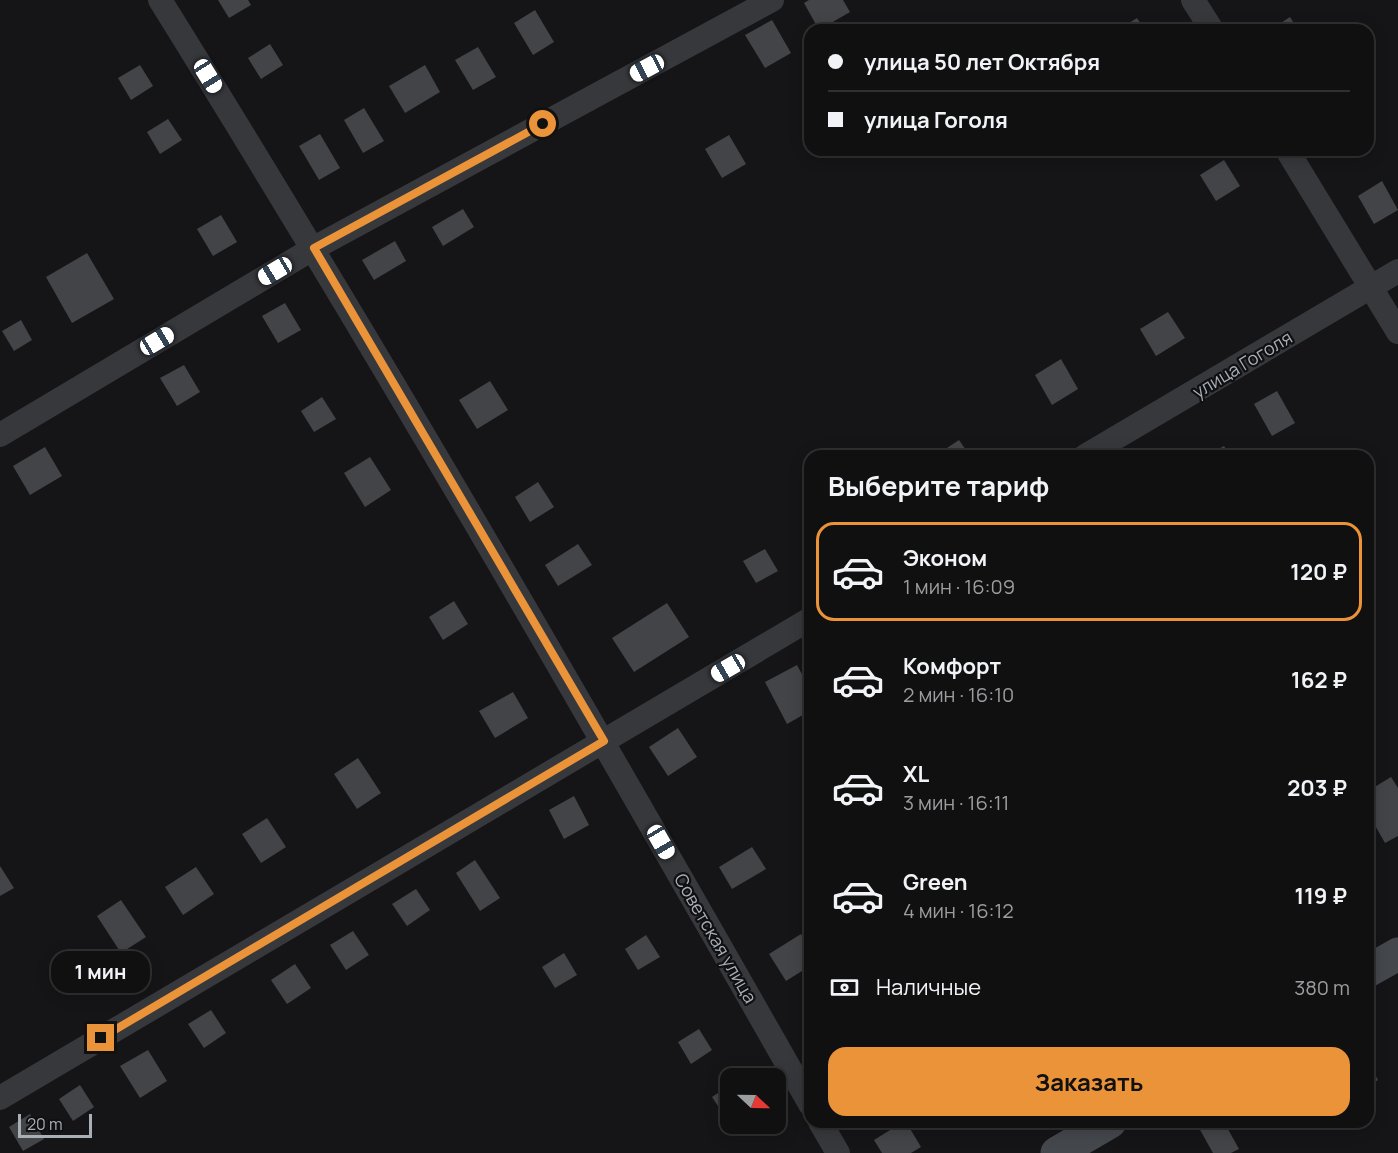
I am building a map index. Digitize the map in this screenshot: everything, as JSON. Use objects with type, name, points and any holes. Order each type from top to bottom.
[{"type":"main road","points":[[1374,968],[1398,954]]},
{"type":"main road","points":[[1057,1153],[1100,1128]]},
{"type":"street","name":"Советская улица","points":[[160,0],[314,248],[604,741],[804,1093]]},
{"type":"street","points":[[0,435],[314,248],[772,0]]},
{"type":"street","points":[[1194,0],[1208,24]]},
{"type":"street","points":[[1291,156],[1398,332]]},
{"type":"street","name":"улица Гоголя","points":[[1095,450],[1398,271]]},
{"type":"street","points":[[0,1098],[804,623]]},
{"type":"street","points":[[823,1128],[838,1153]]},
{"type":"building","points":[[218,0],[248,0],[251,5],[229,18]]},
{"type":"building","points":[[809,0],[843,0],[850,12],[829,24],[816,24],[804,3]]},
{"type":"building","points":[[535,10],[554,42],[533,55],[514,23]]},
{"type":"building","points":[[1290,17],[1294,24],[1279,24]]},
{"type":"building","points":[[1137,18],[1141,24],[1128,24]]},
{"type":"building","points":[[772,20],[791,53],[765,68],[745,35]]},
{"type":"building","points":[[270,44],[283,65],[261,79],[248,58]]},
{"type":"building","points":[[478,47],[496,77],[473,90],[455,60]]},
{"type":"building","points":[[140,65],[153,86],[131,100],[118,78]]},
{"type":"building","points":[[425,65],[440,92],[405,113],[389,86]]},
{"type":"building","points":[[364,108],[384,141],[363,153],[344,120]]},
{"type":"building","points":[[168,119],[182,140],[160,154],[147,132]]},
{"type":"building","points":[[320,134],[340,168],[319,180],[299,146]]},
{"type":"building","points":[[729,135],[746,164],[722,178],[705,149]]},
{"type":"building","points":[[1224,160],[1240,186],[1216,201],[1200,175]]},
{"type":"building","points":[[1382,181],[1398,210],[1374,224],[1358,196]]},
{"type":"building","points":[[463,209],[474,227],[443,246],[432,227]]},
{"type":"building","points":[[221,215],[237,242],[213,256],[197,229]]},
{"type":"building","points":[[395,241],[406,261],[374,280],[362,260]]},
{"type":"building","points":[[87,253],[114,299],[72,323],[46,277]]},
{"type":"building","points":[[285,303],[301,330],[278,343],[262,316]]},
{"type":"building","points":[[1168,312],[1185,338],[1156,356],[1140,329]]},
{"type":"building","points":[[21,320],[32,340],[14,351],[2,331]]},
{"type":"building","points":[[1061,359],[1078,389],[1052,405],[1035,375]]},
{"type":"building","points":[[184,365],[200,392],[177,406],[160,378]]},
{"type":"building","points":[[490,381],[508,410],[477,429],[459,400]]},
{"type":"building","points":[[1277,391],[1295,423],[1272,436],[1254,404]]},
{"type":"building","points":[[322,397],[336,419],[314,432],[301,411]]},
{"type":"building","points":[[959,440],[966,450],[944,450]]},
{"type":"building","points":[[45,447],[62,476],[30,495],[13,466]]},
{"type":"building","points":[[370,457],[391,490],[365,507],[344,473]]},
{"type":"building","points":[[538,482],[554,507],[530,522],[515,497]]},
{"type":"building","points":[[578,544],[592,565],[558,586],[545,565]]},
{"type":"building","points":[[765,549],[778,571],[756,583],[743,561]]},
{"type":"building","points":[[454,601],[468,624],[443,640],[429,617]]},
{"type":"building","points":[[667,603],[689,637],[634,672],[612,638]]},
{"type":"building","points":[[797,665],[804,678],[804,714],[787,724],[765,682]]},
{"type":"building","points":[[513,692],[528,718],[495,738],[479,711]]},
{"type":"building","points":[[678,728],[697,757],[668,776],[649,747]]},
{"type":"building","points":[[358,758],[381,793],[357,809],[334,774]]},
{"type":"building","points":[[1391,777],[1398,788],[1398,836],[1385,843],[1374,824],[1374,787]]},
{"type":"building","points":[[574,796],[589,825],[564,839],[549,810]]},
{"type":"building","points":[[267,818],[286,847],[261,863],[242,834]]},
{"type":"building","points":[[752,847],[766,869],[732,889],[719,867]]},
{"type":"building","points":[[475,860],[500,898],[480,911],[456,873]]},
{"type":"building","points":[[0,866],[14,888],[0,896]]},
{"type":"building","points":[[196,867],[214,894],[183,915],[165,887]]},
{"type":"building","points":[[416,889],[430,910],[407,926],[392,904]]},
{"type":"building","points":[[121,900],[146,937],[121,953],[97,916]]},
{"type":"building","points":[[353,931],[369,955],[346,970],[330,945]]},
{"type":"building","points":[[801,934],[804,939],[804,970],[786,981],[769,954]]},
{"type":"building","points":[[646,935],[660,957],[638,970],[625,949]]},
{"type":"building","points":[[564,953],[577,975],[555,988],[542,967]]},
{"type":"building","points":[[295,964],[311,988],[287,1004],[271,980]]},
{"type":"building","points":[[211,1010],[226,1033],[204,1048],[188,1024]]},
{"type":"building","points":[[699,1029],[712,1050],[691,1064],[678,1042]]},
{"type":"building","points":[[148,1050],[167,1081],[140,1098],[120,1066]]},
{"type":"building","points":[[80,1085],[94,1107],[73,1121],[59,1099]]},
{"type":"building","points":[[720,1092],[720,1109],[712,1097]]},
{"type":"building","points":[[30,1114],[44,1139],[23,1151],[9,1127]]},
{"type":"building","points":[[893,1128],[910,1128],[921,1147],[911,1153],[882,1153],[874,1140]]},
{"type":"building","points":[[1199,1128],[1227,1128],[1239,1149],[1231,1153],[1213,1153]]},
{"type":"route","points":[[101,1038],[604,741],[314,248],[543,124]]}]
